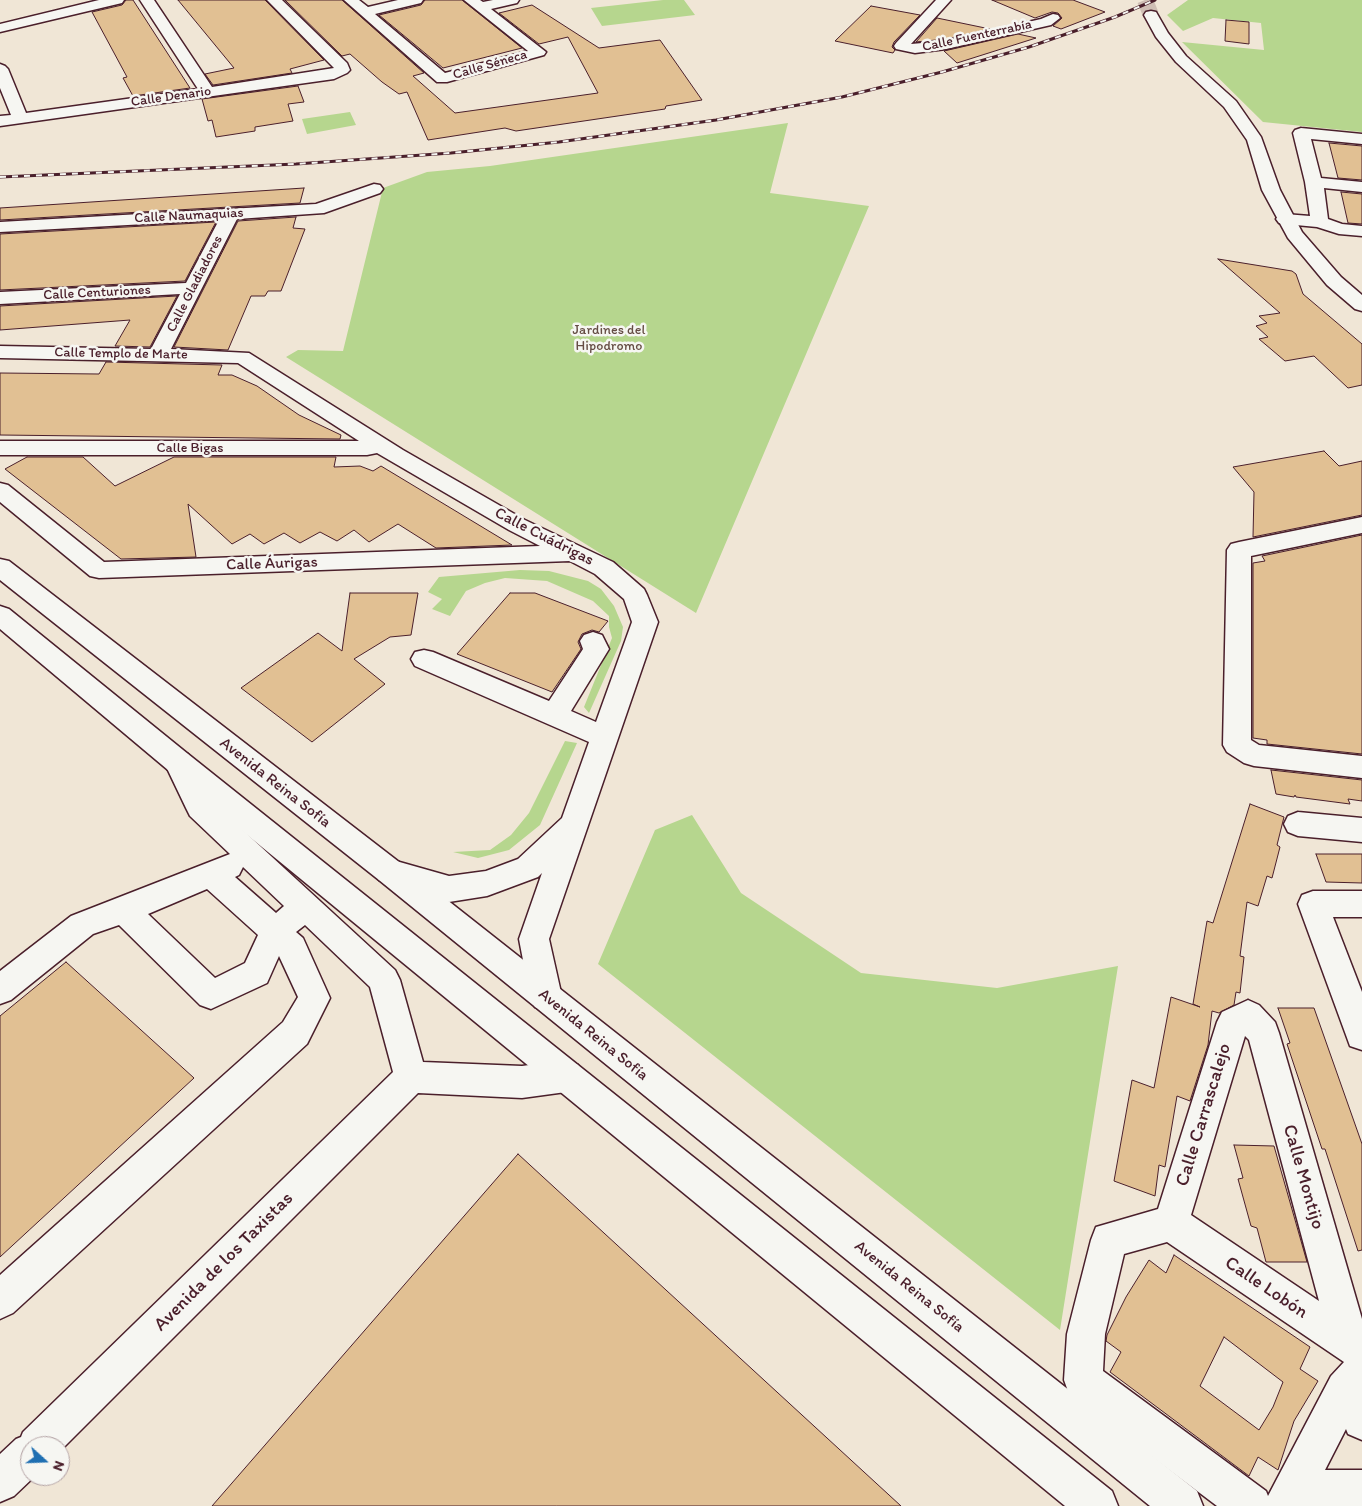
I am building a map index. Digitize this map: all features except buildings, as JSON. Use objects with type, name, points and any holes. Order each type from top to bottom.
[{"type":"main road","points":[[0,20],[84,0]]},
{"type":"main road","points":[[0,28],[117,0]]},
{"type":"main road","points":[[147,0],[207,91]]},
{"type":"main road","name":"Calle Denario","points":[[0,121],[334,74],[342,70],[342,66],[274,0]]},
{"type":"main road","points":[[351,0],[364,12],[416,0]]},
{"type":"main road","points":[[476,3],[512,0]]},
{"type":"main road","name":"Calle Fuenterrabía","points":[[944,0],[901,46],[915,49],[946,45],[1046,22],[1053,18]]},
{"type":"main road","name":"Calle Séneca","points":[[364,12],[442,79],[539,52],[476,3]]},
{"type":"main road","points":[[1151,15],[1161,34],[1181,59],[1230,104],[1255,140],[1271,190],[1294,234],[1317,263],[1361,303]]},
{"type":"main road","points":[[0,69],[20,118]]},
{"type":"main road","points":[[1320,222],[1314,182],[1301,133],[1362,139]]},
{"type":"main road","points":[[1314,182],[1362,187]]},
{"type":"main road","name":"Calle Naumaquias","points":[[0,228],[318,209],[374,189]]},
{"type":"main road","name":"Calle Gladiadores","points":[[159,354],[231,213]]},
{"type":"main road","points":[[1285,219],[1320,222],[1338,229],[1362,231]]},
{"type":"main road","name":"Calle Centuriones","points":[[0,298],[193,288]]},
{"type":"main road","name":"Calle Templo de Marte","points":[[0,352],[242,357]]},
{"type":"main road","name":"Calle Cuádrigas","points":[[242,357],[379,446],[517,526],[604,568],[635,596],[645,622],[534,939],[546,997]]},
{"type":"main road","name":"Calle Bigas","points":[[0,448],[367,448],[379,446]]},
{"type":"main road","name":"Calle Áurigas","points":[[0,490],[99,570],[571,553]]},
{"type":"main road","points":[[1362,525],[1239,550],[1237,745],[1254,755],[1362,767]]},
{"type":"main road","name":"Avenida Reina Sofía","points":[[0,567],[389,871],[1182,1506]]},
{"type":"main road","points":[[0,615],[1081,1498]]},
{"type":"main road","points":[[554,715],[596,649],[593,641]]},
{"type":"main road","points":[[424,659],[604,737]]},
{"type":"main road","points":[[178,762],[200,808],[384,980],[411,1078],[522,1082],[566,1076]]},
{"type":"main road","name":"Calle Cuádrigas","points":[[389,871],[449,889],[487,884],[528,868],[573,824]]},
{"type":"main road","points":[[1298,824],[1362,830]]},
{"type":"main road","points":[[0,990],[82,925],[212,875],[250,855]]},
{"type":"main road","points":[[0,1300],[295,1033],[314,998],[292,948],[212,875]]},
{"type":"main road","points":[[1359,1020],[1313,904],[1362,904]]},
{"type":"main road","points":[[124,910],[210,995],[256,973],[275,931],[305,906]]},
{"type":"main road","name":"Calle Carrascalejo","points":[[1171,1223],[1233,1022],[1248,1015]]},
{"type":"main road","name":"Calle Montijo","points":[[1248,1015],[1263,1033],[1356,1376]]},
{"type":"main road","name":"Avenida de los Taxistas","points":[[47,1436],[411,1078]]},
{"type":"main road","points":[[1171,1223],[1109,1240],[1086,1334],[1083,1380],[1251,1506]]},
{"type":"main road","name":"Calle Lobón","points":[[1171,1223],[1356,1376]]},
{"type":"main road","points":[[1287,1498],[1356,1376]]},
{"type":"main road","points":[[0,1482],[20,1463]]},
{"type":"main road","points":[[1287,1498],[1362,1490]]},
{"type":"green space","points":[[663,0],[684,0],[695,15],[602,26],[591,8]]},
{"type":"green space","points":[[1188,0],[1362,0],[1362,132],[1263,122],[1182,42],[1264,50],[1261,23],[1213,18],[1183,31],[1167,15]]},
{"type":"green space","points":[[350,112],[356,125],[307,134],[302,119]]},
{"type":"green space","name":"Jardines del Hipodromo","points":[[788,123],[770,193],[869,206],[696,613],[286,357],[298,350],[343,351],[383,188],[427,172],[490,166]]},
{"type":"green space","points":[[520,570],[549,571],[588,581],[601,589],[614,606],[623,627],[621,641],[589,713],[584,707],[612,638],[609,616],[593,601],[547,581],[505,578],[485,583],[466,591],[450,616],[432,609],[442,599],[428,592],[439,577]]},
{"type":"green space","points":[[565,741],[577,743],[540,825],[509,850],[478,858],[453,852],[490,850],[511,835],[529,813]]},
{"type":"green space","points":[[692,815],[741,893],[861,973],[997,988],[1118,966],[1060,1330],[598,964],[655,830]]},
{"type":"tunnel","points":[[1145,0],[1151,15]]},
{"type":"railway","points":[[0,177],[296,164],[451,153],[559,142],[716,120],[842,97],[942,72],[1029,47],[1115,17],[1155,0]]}]
